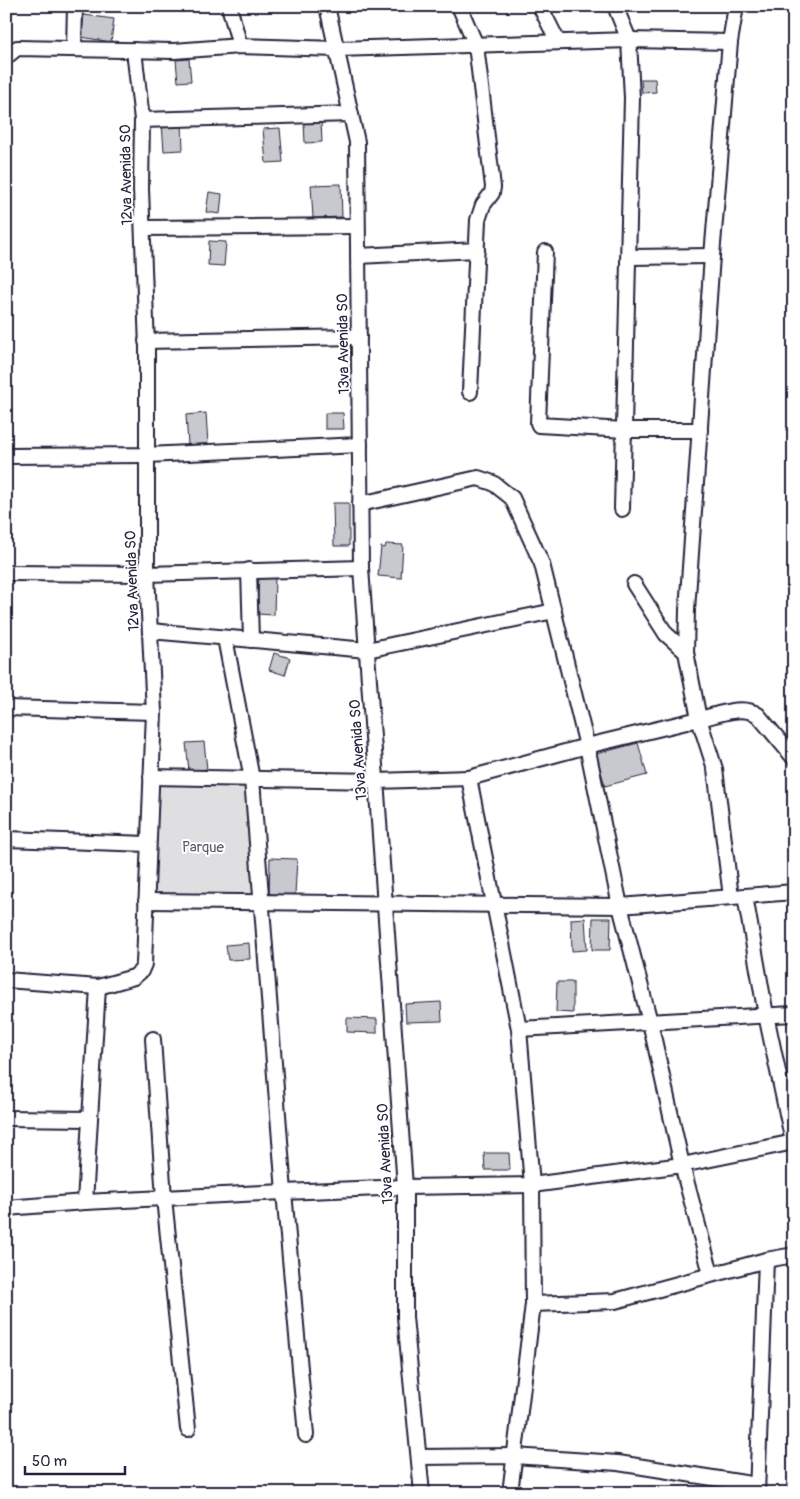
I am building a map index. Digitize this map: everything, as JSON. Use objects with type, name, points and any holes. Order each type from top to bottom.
[{"type":"street","points":[[74,49],[75,6]]},
{"type":"street","points":[[229,6],[240,46]]},
{"type":"street","points":[[459,6],[476,45],[493,187],[492,193],[483,205],[478,220],[470,392]]},
{"type":"street","points":[[540,6],[558,42]]},
{"type":"street","points":[[615,6],[629,40],[632,98],[622,510]]},
{"type":"street","points":[[6,1208],[85,1202],[405,1186],[532,1185],[682,1165],[794,1142],[738,897],[715,769],[700,719],[686,652],[687,610],[712,256],[730,42],[736,6]]},
{"type":"street","name":"13va Avenida SO","points":[[328,7],[357,142],[361,568],[405,1186],[405,1317],[422,1493]]},
{"type":"street","points":[[6,57],[17,48],[174,51],[240,46],[337,49],[629,40],[730,42]]},
{"type":"street","name":"12va Avenida SO","points":[[6,980],[98,987],[128,979],[141,971],[144,964],[154,712],[147,574],[146,341],[142,120],[134,50]]},
{"type":"street","points":[[142,120],[351,114]]},
{"type":"street","points":[[143,228],[357,226]]},
{"type":"street","points":[[358,256],[477,250]]},
{"type":"street","points":[[545,252],[538,423],[542,426],[625,430],[700,430]]},
{"type":"street","points":[[629,256],[712,256]]},
{"type":"street","points":[[146,341],[359,337]]},
{"type":"street","points":[[6,456],[147,455],[360,445]]},
{"type":"street","points":[[360,504],[478,478],[493,483],[512,498],[542,564],[587,746],[620,906],[650,1022],[682,1165],[711,1274]]},
{"type":"street","points":[[6,573],[147,574],[361,568]]},
{"type":"street","points":[[249,570],[252,640]]},
{"type":"street","points":[[634,584],[666,634],[686,652]]},
{"type":"street","points":[[150,631],[367,650],[554,611]]},
{"type":"street","points":[[225,638],[252,779],[284,1192],[306,1435]]},
{"type":"street","points":[[6,708],[154,712]]},
{"type":"street","points":[[151,777],[377,781],[469,778],[587,746],[744,709],[758,715],[794,758]]},
{"type":"street","points":[[469,778],[519,1029],[532,1185],[533,1304],[510,1493]]},
{"type":"street","points":[[6,839],[148,844]]},
{"type":"street","points":[[146,901],[620,906],[794,892]]},
{"type":"street","points":[[85,1202],[98,987]]},
{"type":"street","points":[[519,1029],[794,1014]]},
{"type":"street","points":[[153,1039],[164,1198],[188,1429]]},
{"type":"street","points":[[6,1118],[90,1119]]},
{"type":"street","points":[[533,1304],[615,1301],[711,1274],[794,1255]]},
{"type":"street","points":[[419,1458],[514,1456],[618,1463],[757,1489],[766,1260]]},
{"type":"green space","name":"Parque","points":[[151,777],[252,779],[261,902],[146,901]]},
{"type":"building","points":[[84,15],[114,19],[111,42],[81,37]]},
{"type":"building","points":[[189,59],[191,81],[178,82],[176,60]]},
{"type":"building","points":[[641,79],[655,79],[656,92],[642,93]]},
{"type":"building","points":[[321,121],[322,142],[305,143],[304,122]]},
{"type":"building","points":[[182,123],[183,150],[164,151],[162,124]]},
{"type":"building","points":[[280,128],[283,162],[266,163],[263,129]]},
{"type":"building","points":[[341,184],[342,217],[313,218],[311,185]]},
{"type":"building","points":[[209,192],[222,194],[220,214],[206,212]]},
{"type":"building","points":[[209,241],[226,242],[224,266],[208,265]]},
{"type":"building","points":[[206,413],[208,444],[188,445],[186,415]]},
{"type":"building","points":[[325,413],[343,413],[344,429],[325,429]]},
{"type":"building","points":[[333,503],[349,503],[349,546],[334,546]]},
{"type":"building","points":[[386,544],[403,545],[401,578],[378,576],[381,547],[385,548]]},
{"type":"building","points":[[259,576],[275,577],[274,615],[257,614]]},
{"type":"building","points":[[274,653],[290,658],[285,675],[269,670]]},
{"type":"building","points":[[204,742],[207,769],[189,771],[186,743]]},
{"type":"building","points":[[638,743],[647,775],[605,786],[596,754]]},
{"type":"building","points":[[270,858],[297,859],[295,895],[269,894]]},
{"type":"building","points":[[585,918],[587,950],[572,951],[571,919]]},
{"type":"building","points":[[593,918],[611,918],[610,950],[592,950]]},
{"type":"building","points":[[249,943],[250,959],[228,960],[226,945]]},
{"type":"building","points":[[557,982],[573,982],[573,1013],[556,1012]]},
{"type":"building","points":[[441,1002],[442,1021],[406,1022],[405,1004]]},
{"type":"building","points":[[347,1018],[377,1019],[377,1033],[347,1032]]},
{"type":"building","points":[[484,1153],[509,1153],[510,1170],[485,1170]]}]
